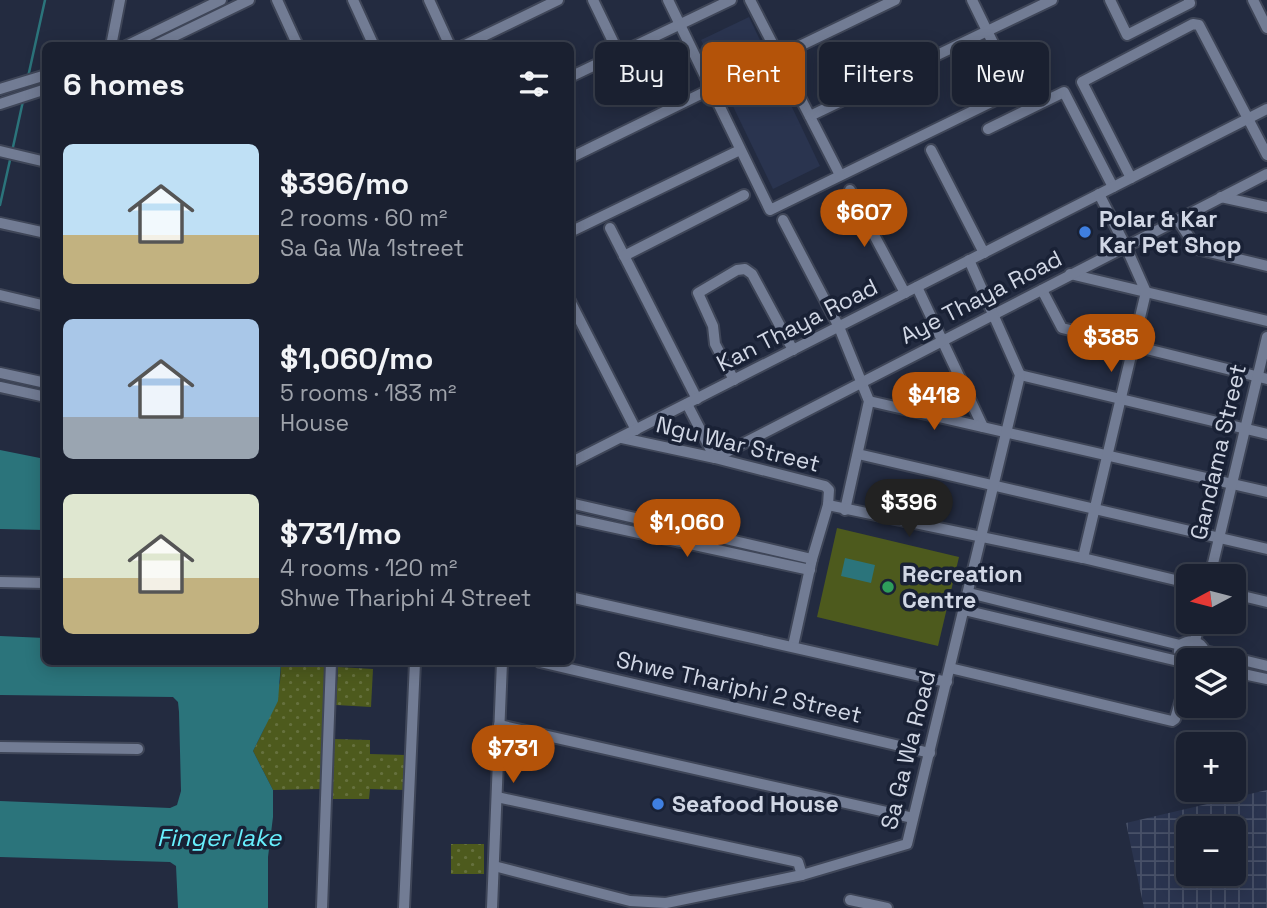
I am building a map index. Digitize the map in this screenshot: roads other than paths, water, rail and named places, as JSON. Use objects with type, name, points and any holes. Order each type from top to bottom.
[{"type":"street","points":[[112,42],[120,0]]},
{"type":"street","points":[[134,42],[221,0]]},
{"type":"street","points":[[161,42],[249,0]]},
{"type":"street","points":[[277,0],[296,42]]},
{"type":"street","points":[[353,0],[372,42]]},
{"type":"street","points":[[429,0],[448,42]]},
{"type":"street","points":[[471,42],[558,0]]},
{"type":"street","points":[[593,0],[614,42]]},
{"type":"street","points":[[668,0],[702,70]]},
{"type":"street","points":[[645,42],[732,0]]},
{"type":"street","points":[[750,0],[772,42]]},
{"type":"street","points":[[805,43],[895,0]]},
{"type":"street","points":[[719,105],[770,210],[1016,90],[972,0]]},
{"type":"street","points":[[810,116],[1052,0]]},
{"type":"street","points":[[1110,0],[1127,35],[1189,1]]},
{"type":"street","points":[[1253,0],[1267,28]]},
{"type":"street","points":[[1131,178],[1082,82],[1197,23],[1267,155]]},
{"type":"street","points":[[574,75],[595,66]]},
{"type":"street","points":[[0,89],[42,76]]},
{"type":"street","points":[[0,104],[42,90]]},
{"type":"street","points":[[988,129],[1064,92],[1113,187]]},
{"type":"street","points":[[574,156],[702,93]]},
{"type":"street","points":[[804,105],[840,175]]},
{"type":"street","name":"Kan Thaya Road","points":[[574,459],[621,438],[1267,109]]},
{"type":"street","points":[[574,230],[740,149]]},
{"type":"street","points":[[931,150],[984,253]]},
{"type":"street","points":[[0,151],[42,161]]},
{"type":"street","name":"Aye Thaya Road","points":[[715,458],[1267,174]]},
{"type":"street","points":[[850,190],[905,293]]},
{"type":"street","points":[[1083,558],[1146,292],[1099,194]]},
{"type":"street","points":[[624,256],[744,195]]},
{"type":"street","points":[[1222,197],[1267,207]]},
{"type":"street","points":[[783,220],[839,327],[869,401],[845,510]]},
{"type":"street","points":[[1178,220],[1197,249],[1267,266]]},
{"type":"street","points":[[0,223],[42,232]]},
{"type":"street","points":[[610,229],[692,402],[715,458]]},
{"type":"street","points":[[970,260],[1020,375],[1267,434]]},
{"type":"street","points":[[734,380],[715,344],[713,326],[698,293],[737,271],[745,269],[752,274],[793,350]]},
{"type":"street","points":[[1070,274],[1267,321]]},
{"type":"street","points":[[917,287],[983,427]]},
{"type":"street","points":[[1042,290],[1062,328],[1262,378]]},
{"type":"street","points":[[0,295],[42,305]]},
{"type":"street","points":[[574,309],[636,430]]},
{"type":"street","name":"Gandama Street","points":[[1213,564],[1245,429],[1262,378],[1267,337]]},
{"type":"street","points":[[0,373],[42,382]]},
{"type":"street","name":"Sa Ga Wa Road","points":[[494,866],[630,901],[666,903],[802,875],[907,844],[1020,375]]},
{"type":"street","points":[[0,387],[42,396]]},
{"type":"street","points":[[869,401],[1267,492]]},
{"type":"street","name":"Ngu War Street","points":[[621,438],[825,486],[829,490],[828,505]]},
{"type":"street","points":[[858,454],[1267,549]]},
{"type":"street","points":[[574,504],[811,565]]},
{"type":"street","points":[[793,646],[828,505],[1176,580]]},
{"type":"street","points":[[574,519],[811,565]]},
{"type":"street","points":[[0,582],[42,583]]},
{"type":"street","points":[[968,593],[1181,645]]},
{"type":"street","points":[[1246,597],[1267,602]]},
{"type":"street","points":[[574,598],[947,682]]},
{"type":"street","points":[[964,610],[1176,661]]},
{"type":"street","points":[[1195,641],[1197,634]]},
{"type":"street","points":[[1180,648],[1187,641],[1195,641],[1202,648]]},
{"type":"street","points":[[1246,662],[1267,666]]},
{"type":"street","points":[[322,908],[331,665]]},
{"type":"street","points":[[404,908],[415,665]]},
{"type":"street","points":[[492,908],[502,665]]},
{"type":"street","name":"Shwe Thariphi 2 Street","points":[[553,665],[930,753]]},
{"type":"street","points":[[950,668],[1172,721],[1176,716]]},
{"type":"street","points":[[1246,675],[1267,679]]},
{"type":"street","points":[[499,725],[913,818]]},
{"type":"street","points":[[0,747],[138,749]]},
{"type":"street","points":[[496,797],[798,862],[802,875]]},
{"type":"street","points":[[850,900],[887,908]]},
{"type":"water","points":[[0,450],[42,458],[42,530],[0,529]]},
{"type":"water","points":[[845,558],[875,565],[871,583],[841,576]]},
{"type":"water","name":"Finger lake","points":[[0,636],[42,638],[42,665],[281,665],[278,701],[253,751],[273,790],[268,857],[268,908],[178,908],[176,866],[170,862],[0,857],[0,801],[170,808],[177,805],[181,791],[179,712],[178,702],[173,697],[0,695]]},
{"type":"waterway","points":[[28,77],[45,0]]},
{"type":"waterway","points":[[13,147],[23,101]]},
{"type":"waterway","points":[[0,205],[10,160]]},
{"type":"place","name":"Polar & Kar Kar Pet Shop","points":[[1085,232]]},
{"type":"place","name":"Recreation Centre","points":[[888,587]]},
{"type":"place","name":"Seafood House","points":[[658,804]]}]
